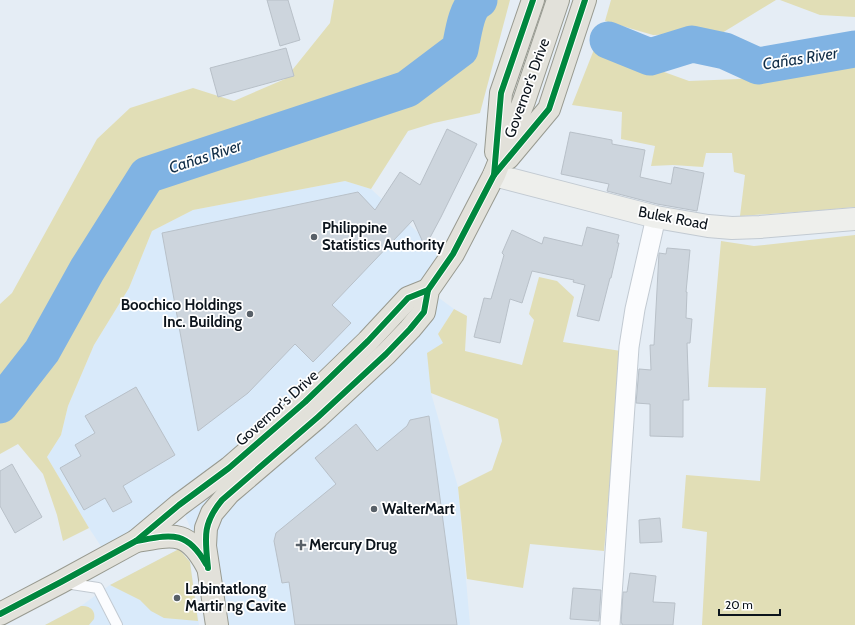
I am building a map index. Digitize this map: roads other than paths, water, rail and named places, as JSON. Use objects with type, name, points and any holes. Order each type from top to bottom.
[{"type":"main road","name":"Governor's Drive","points":[[494,175],[501,94],[532,0]]},
{"type":"main road","name":"Governor's Drive","points":[[208,568],[206,528],[217,506],[229,493],[318,417],[410,329],[424,312],[428,290],[453,254],[494,175],[524,101],[558,0]]},
{"type":"main road","name":"Governor's Drive","points":[[494,175],[549,109],[586,0]]},
{"type":"main road","name":"Bulek Road","points":[[494,175],[656,217],[708,226],[745,228],[855,219]]},
{"type":"main road","name":"Governor's Drive","points":[[0,614],[136,541],[179,505],[229,468],[305,402],[368,341],[408,298],[428,290]]},
{"type":"main road","name":"Governor's Drive","points":[[136,541],[162,537],[179,537],[188,541],[200,553],[208,568]]},
{"type":"main road","points":[[208,568],[217,625]]},
{"type":"street","points":[[610,625],[629,347],[635,309],[656,217]]},
{"type":"lane","points":[[61,582],[98,588],[117,625]]},
{"type":"waterway","name":"Cañas River","points":[[0,405],[42,351],[87,270],[147,175],[407,89],[460,49],[468,15],[479,0]]},
{"type":"waterway","name":"Cañas River","points":[[608,40],[650,57],[692,44],[725,51],[758,66],[855,49]]},
{"type":"place","name":"Philippine Statistics Authority","points":[[314,237]]},
{"type":"place","name":"Boochico Holdings Inc. Building","points":[[250,314]]},
{"type":"place","name":"WalterMart","points":[[374,509]]},
{"type":"place","name":"Mercury Drug","points":[[301,545]]},
{"type":"place","name":"Labintatlong Martir ng Cavite","points":[[177,598]]}]
